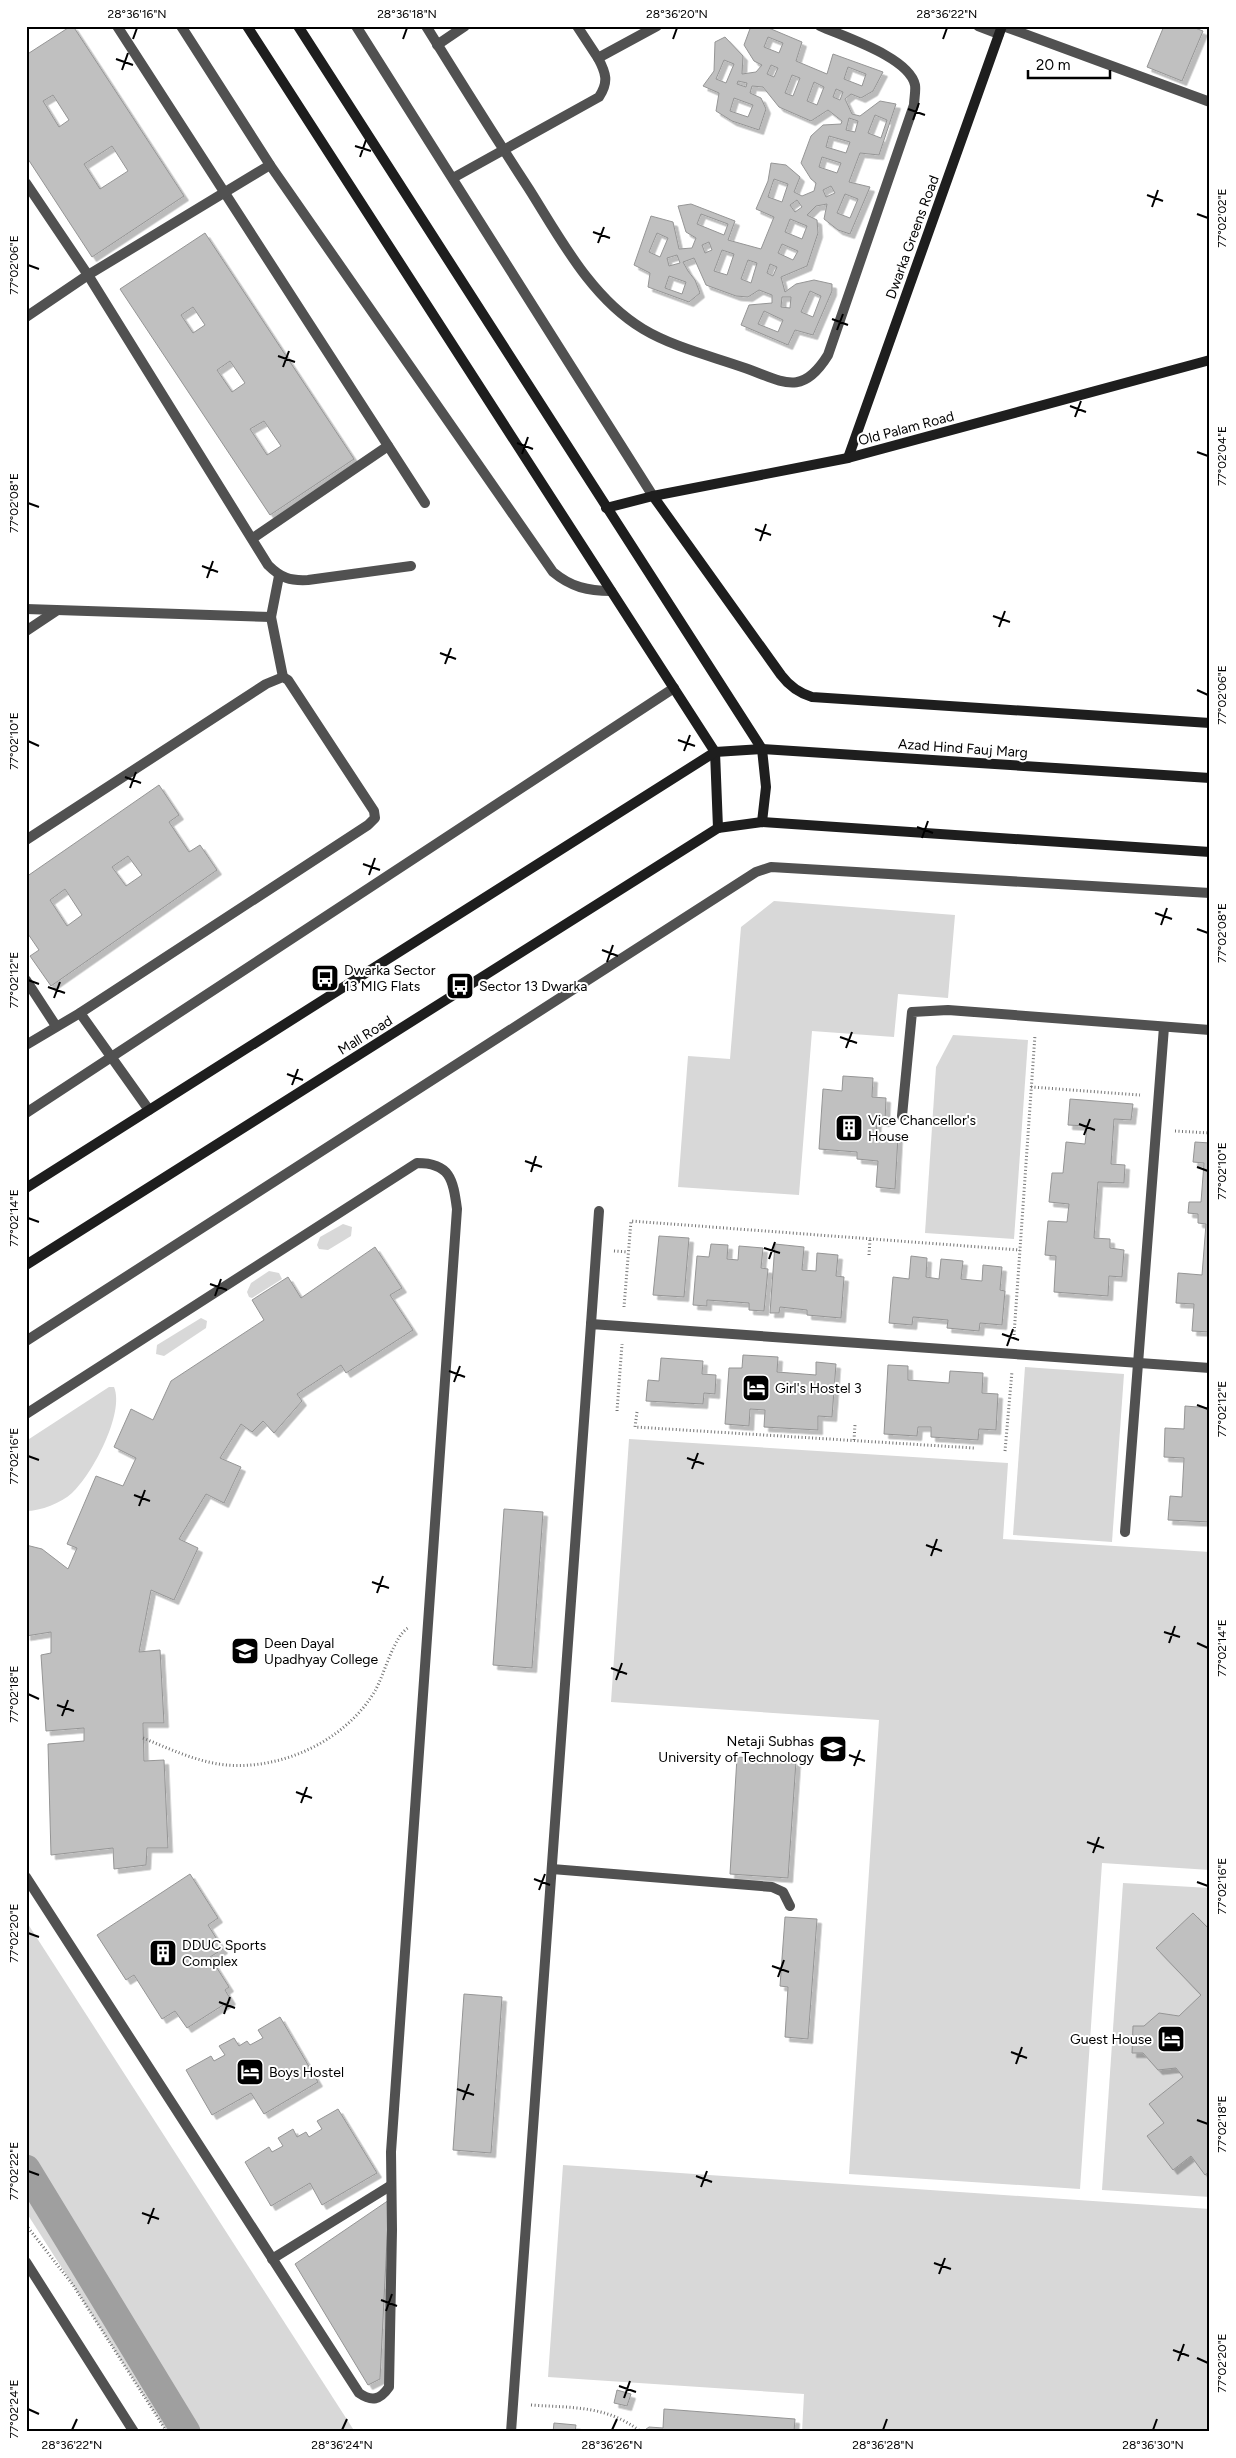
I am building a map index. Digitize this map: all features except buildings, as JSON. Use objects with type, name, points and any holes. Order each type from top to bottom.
[{"type":"street","points":[[117,26],[425,503]]},
{"type":"street","points":[[181,26],[270,165],[553,572],[565,583],[579,588],[611,591]]},
{"type":"street","points":[[247,26],[715,752],[718,828],[762,822],[1210,852]]},
{"type":"street","points":[[298,26],[762,749],[766,787],[762,822]]},
{"type":"street","points":[[356,26],[653,496],[791,687],[812,697],[1210,724]]},
{"type":"street","points":[[426,26],[568,251],[606,299],[642,328],[688,348],[784,382],[802,383],[817,373],[828,355],[914,105],[915,85],[907,69],[891,58],[820,26]]},
{"type":"street","points":[[437,44],[465,26]]},
{"type":"street","points":[[453,178],[599,97],[605,88],[606,78],[598,58],[577,26]]},
{"type":"street","points":[[598,58],[657,26]]},
{"type":"street","points":[[978,26],[1002,29],[1210,102]]},
{"type":"street","name":"Dwarka Greens Road","points":[[848,458],[1002,29]]},
{"type":"street","points":[[26,317],[88,276],[270,165]]},
{"type":"street","points":[[26,183],[88,276],[253,538],[268,565],[279,576],[293,581],[308,580],[411,566]]},
{"type":"street","name":"Old Palam Road","points":[[606,508],[653,496],[848,458],[1210,360]]},
{"type":"street","points":[[253,538],[388,446]]},
{"type":"street","points":[[26,1045],[80,1013],[368,825],[374,818],[374,811],[288,680],[283,677],[271,617],[279,576]]},
{"type":"street","points":[[26,609],[271,617]]},
{"type":"street","points":[[26,630],[56,611]]},
{"type":"street","points":[[26,840],[266,684],[283,677]]},
{"type":"street","points":[[26,1113],[674,688]]},
{"type":"street","name":"Azad Hind Fauj Marg","points":[[715,752],[762,749],[1210,778]]},
{"type":"street","points":[[26,1188],[715,752]]},
{"type":"street","name":"Mall Road","points":[[26,1265],[718,828]]},
{"type":"street","points":[[26,1341],[756,872],[771,867],[1210,892]]},
{"type":"street","points":[[26,980],[56,1026]]},
{"type":"street","points":[[902,1116],[912,1012],[948,1010],[1210,1030]]},
{"type":"street","points":[[80,1013],[149,1110]]},
{"type":"street","points":[[1124,1532],[1164,1027]]},
{"type":"street","points":[[26,1414],[417,1163],[432,1163],[442,1167],[448,1174],[454,1189],[457,1209],[427,1618],[390,2186],[392,2230],[389,2388],[383,2396],[376,2399],[367,2398],[359,2393],[26,1877]]},
{"type":"street","points":[[511,2432],[600,1211]]},
{"type":"street","points":[[591,1324],[1210,1368]]},
{"type":"street","points":[[552,1869],[772,1887],[783,1892],[790,1906]]},
{"type":"street","points":[[272,2259],[390,2186]]},
{"type":"street","points":[[26,2262],[134,2432]]},
{"type":"path","points":[[1006,1451],[1036,1016]]},
{"type":"path","points":[[1031,1087],[1158,1096]]},
{"type":"path","points":[[1156,1129],[1210,1133]]},
{"type":"path","points":[[631,1221],[1020,1250]]},
{"type":"path","points":[[869,1255],[870,1239]]},
{"type":"path","points":[[636,1412],[636,1427],[974,1448]]},
{"type":"path","points":[[854,1440],[855,1425]]},
{"type":"path","points":[[143,1738],[177,1752],[226,1765],[262,1764],[316,1746],[340,1730],[364,1708],[376,1689],[398,1637],[405,1629],[427,1618]]},
{"type":"path","points":[[26,2225],[73,2285],[167,2432]]},
{"type":"path","points":[[513,2404],[605,2412],[628,2421],[641,2432]]},
{"type":"shaded area","points":[[774,901],[955,915],[948,998],[898,994],[894,1037],[812,1031],[799,1195],[678,1187],[688,1056],[730,1059],[741,927]]},
{"type":"shaded area","points":[[953,1035],[1028,1040],[1014,1239],[925,1233],[936,1067]]},
{"type":"shaded area","points":[[343,1224],[352,1227],[351,1236],[328,1250],[319,1249],[317,1245],[320,1237]]},
{"type":"shaded area","points":[[269,1271],[279,1273],[282,1279],[252,1298],[249,1297],[247,1292],[251,1283]]},
{"type":"shaded area","points":[[201,1318],[207,1321],[206,1328],[164,1356],[156,1354],[157,1345]]},
{"type":"shaded area","points":[[1025,1367],[1124,1374],[1112,1542],[1013,1535]]},
{"type":"shaded area","points":[[109,1387],[114,1387],[116,1398],[115,1412],[105,1443],[89,1472],[72,1493],[62,1500],[44,1508],[26,1511],[26,1441]]},
{"type":"shaded area","points":[[629,1439],[1008,1463],[1003,1539],[1210,1552],[1210,1870],[1102,1863],[1080,2189],[849,2174],[879,1720],[611,1702]]},
{"type":"shaded area","points":[[1123,1883],[1210,1888],[1210,2197],[1102,2190]]},
{"type":"shaded area","points":[[26,1921],[355,2432],[167,2432],[26,2212]]},
{"type":"shaded area","points":[[563,2165],[1210,2209],[1210,2432],[802,2432],[804,2394],[548,2377]]},
{"type":"waterway","points":[[26,2169],[186,2432]]},
{"type":"place","name":"Dwarka Sector 13 MIG Flats","points":[[325,978]]},
{"type":"place","name":"Sector 13 Dwarka","points":[[460,986]]},
{"type":"place","name":"Vice Chancellor's House","points":[[849,1128]]},
{"type":"place","name":"Girl's Hostel 3","points":[[756,1388]]},
{"type":"place","name":"Deen Dayal Upadhyay College","points":[[245,1651]]},
{"type":"place","name":"Netaji Subhas University of Technology","points":[[833,1749]]},
{"type":"place","name":"DDUC Sports Complex","points":[[163,1953]]},
{"type":"place","name":"Guest House","points":[[1171,2039]]},
{"type":"place","name":"Boys Hostel","points":[[250,2072]]}]
